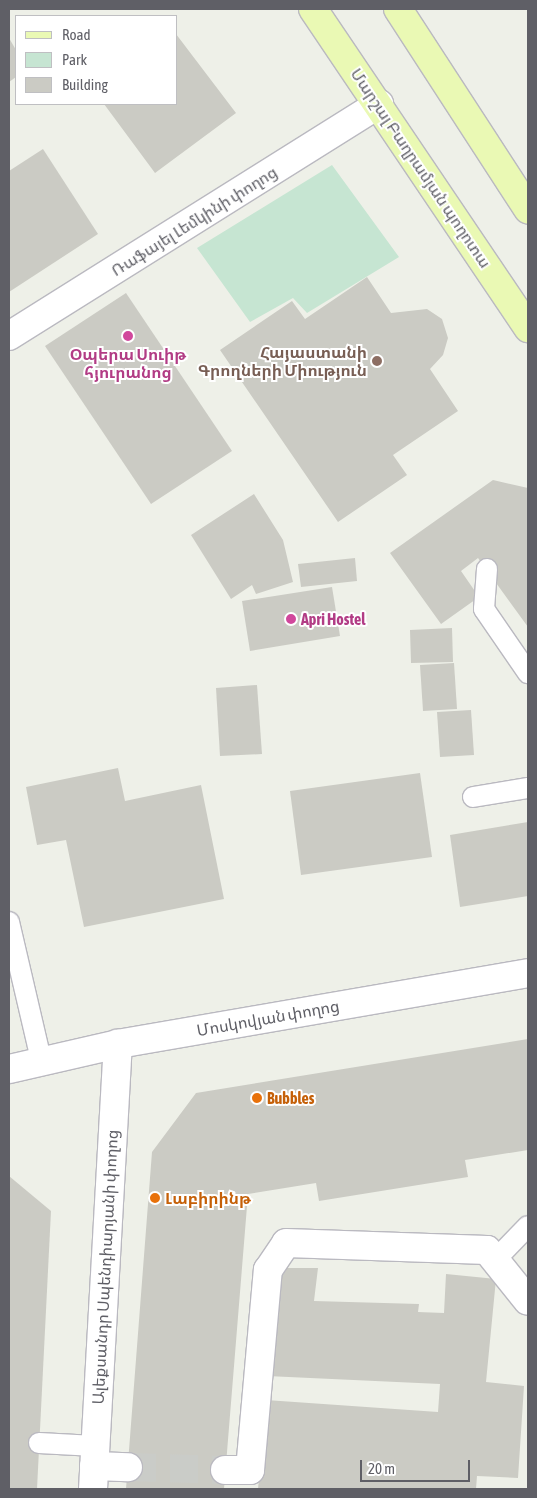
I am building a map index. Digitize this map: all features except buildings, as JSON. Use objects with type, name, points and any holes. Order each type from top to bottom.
[{"type":"main road","name":"Մարշալ Բաղրամյան պողոտա","points":[[313,9],[379,104],[528,328]]},
{"type":"main road","points":[[398,9],[528,209]]},
{"type":"street","name":"Ռաֆայել Լեմկինի փողոց","points":[[9,336],[379,104]]},
{"type":"street","name":"Մոսկովյան փողոց","points":[[9,1069],[41,1060],[118,1044],[528,973]]},
{"type":"street","name":"Ալեքսանդր Սպենդիարյանի փողոց","points":[[94,1467],[118,1044]]},
{"type":"street","points":[[225,1470],[250,1470],[268,1270],[286,1243],[487,1250],[528,1300]]},
{"type":"street","points":[[94,1467],[128,1467]]},
{"type":"lane","points":[[487,569],[484,609],[528,673]]},
{"type":"lane","points":[[473,798],[528,788]]},
{"type":"lane","points":[[9,922],[41,1060]]},
{"type":"lane","points":[[495,1260],[528,1226]]},
{"type":"lane","points":[[39,1443],[94,1467]]},
{"type":"green space","points":[[332,165],[399,257],[307,313],[293,298],[250,322],[197,248]]},
{"type":"tunnel","points":[[128,1467],[225,1470]]},
{"type":"place","name":"Օպերա Սուիթ հյուրանոց","points":[[128,336]]},
{"type":"place","name":"Հայաստանի Գրողների Միություն","points":[[377,361]]},
{"type":"place","name":"Apri Hostel","points":[[291,619]]},
{"type":"place","name":"Bubbles","points":[[257,1098]]},
{"type":"place","name":"Լաբիրինթ","points":[[155,1198]]}]
